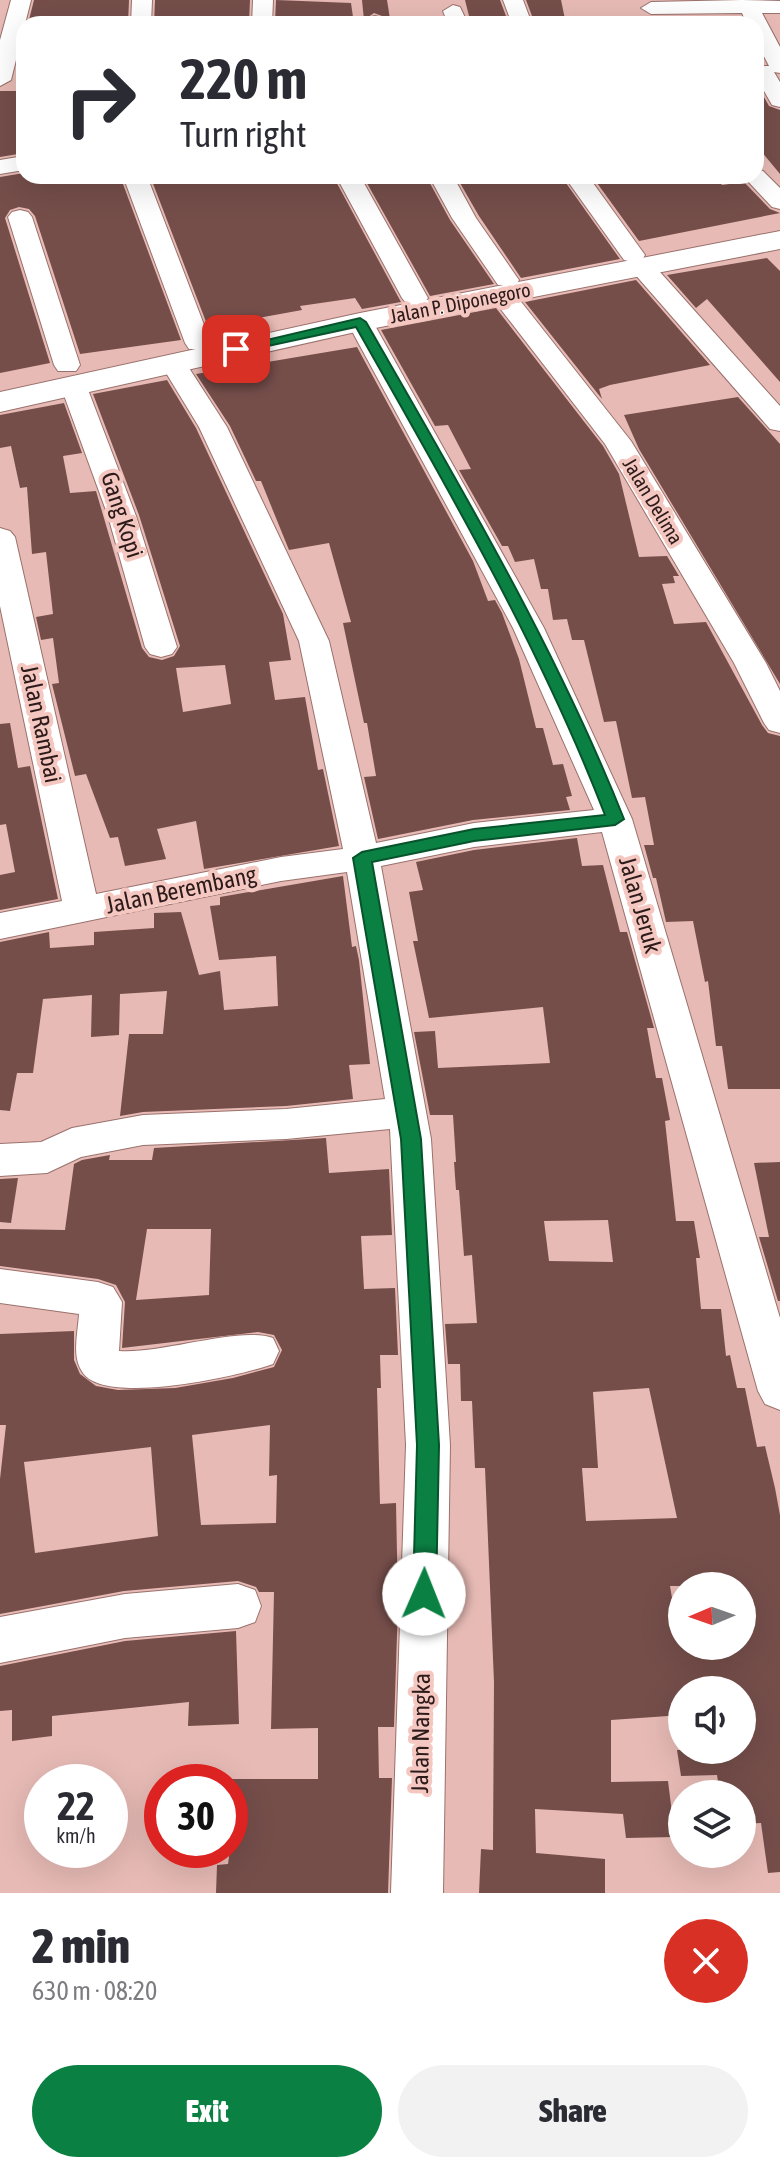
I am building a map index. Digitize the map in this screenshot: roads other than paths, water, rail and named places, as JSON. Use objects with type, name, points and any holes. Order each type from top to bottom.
[{"type":"main road","points":[[637,261],[780,226]]},
{"type":"main road","name":"Jalan P. Diponegoro","points":[[0,402],[71,376],[173,363],[504,287],[637,261],[780,240]]},
{"type":"main road","points":[[0,385],[71,376],[198,343],[415,298],[504,287]]},
{"type":"street","points":[[652,11],[752,4],[780,7]]},
{"type":"street","points":[[0,80],[16,19]]},
{"type":"street","points":[[764,48],[780,100]]},
{"type":"street","points":[[138,184],[198,343]]},
{"type":"street","points":[[352,184],[415,298]]},
{"type":"street","name":"Jalan Delima","points":[[445,184],[504,287],[617,441],[750,663],[780,723]]},
{"type":"street","points":[[582,184],[637,261],[780,423]]},
{"type":"street","points":[[763,184],[780,202]]},
{"type":"street","name":"Gang Kopi","points":[[20,217],[71,376],[145,583],[161,647]]},
{"type":"street","name":"Jalan Jeruk","points":[[360,322],[476,526],[583,738],[615,819],[780,1391]]},
{"type":"street","name":"Jalan Nangka","points":[[173,363],[213,427],[314,641],[362,858],[411,1139],[428,1445],[417,1893]]},
{"type":"street","name":"Jalan Rambai","points":[[0,537],[82,911]]},
{"type":"street","name":"Jalan Berembang","points":[[0,926],[281,869],[362,858],[474,835],[615,819]]},
{"type":"street","points":[[0,1160],[47,1157],[72,1143],[143,1130],[286,1124],[406,1112]]},
{"type":"street","points":[[0,1286],[98,1299],[101,1302],[97,1359],[101,1365],[111,1369],[144,1368],[258,1351]]},
{"type":"street","points":[[0,1640],[125,1616],[238,1606]]}]
